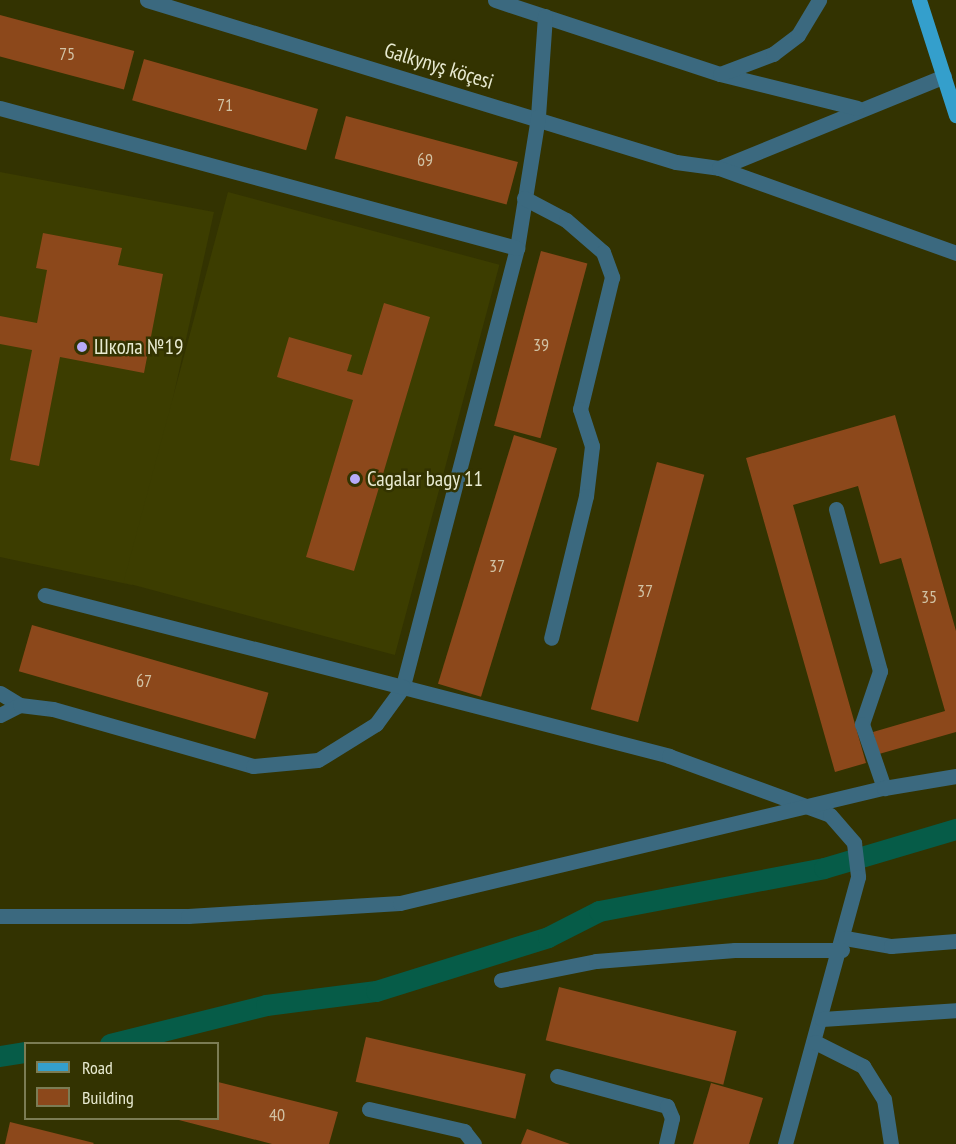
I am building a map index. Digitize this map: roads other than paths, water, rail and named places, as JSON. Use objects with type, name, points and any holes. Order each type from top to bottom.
[{"type":"main road","points":[[919,0],[955,108]]},
{"type":"street","name":"Galkynyş köçesi","points":[[147,0],[538,117],[676,162],[719,168],[956,253]]},
{"type":"street","points":[[495,0],[720,74],[857,108]]},
{"type":"street","points":[[720,74],[773,54],[798,35],[819,0]]},
{"type":"street","points":[[0,693],[20,705],[253,766],[318,760],[376,724],[402,687],[517,248],[538,117],[545,16]]},
{"type":"street","points":[[719,168],[857,108],[944,76]]},
{"type":"street","points":[[0,108],[517,248]]},
{"type":"street","points":[[524,198],[566,220],[603,252],[612,277],[580,409],[592,446],[586,496],[551,638]]},
{"type":"street","points":[[836,509],[880,671],[861,724],[884,788]]},
{"type":"street","points":[[45,595],[669,756],[811,806],[830,815],[854,843],[858,877],[844,944],[785,1144]]},
{"type":"street","points":[[0,715],[20,705]]},
{"type":"street","points":[[0,916],[199,916],[400,903],[884,788],[956,776]]},
{"type":"street","points":[[501,980],[597,961],[735,950],[844,944],[891,946],[956,941]]},
{"type":"street","points":[[822,1019],[956,1010]]},
{"type":"street","points":[[815,1041],[863,1066],[884,1099],[891,1144]]},
{"type":"street","points":[[557,1076],[667,1106],[672,1118],[666,1144]]},
{"type":"street","points":[[369,1109],[464,1131],[474,1144]]},
{"type":"waterway","points":[[118,1042],[266,1005],[376,991],[548,937],[599,911],[824,868],[956,829]]},
{"type":"waterway","points":[[0,1056],[24,1052]]},
{"type":"place","name":"Школа №19","points":[[82,347]]},
{"type":"place","name":"Cagalar bagy 11","points":[[355,479]]}]
